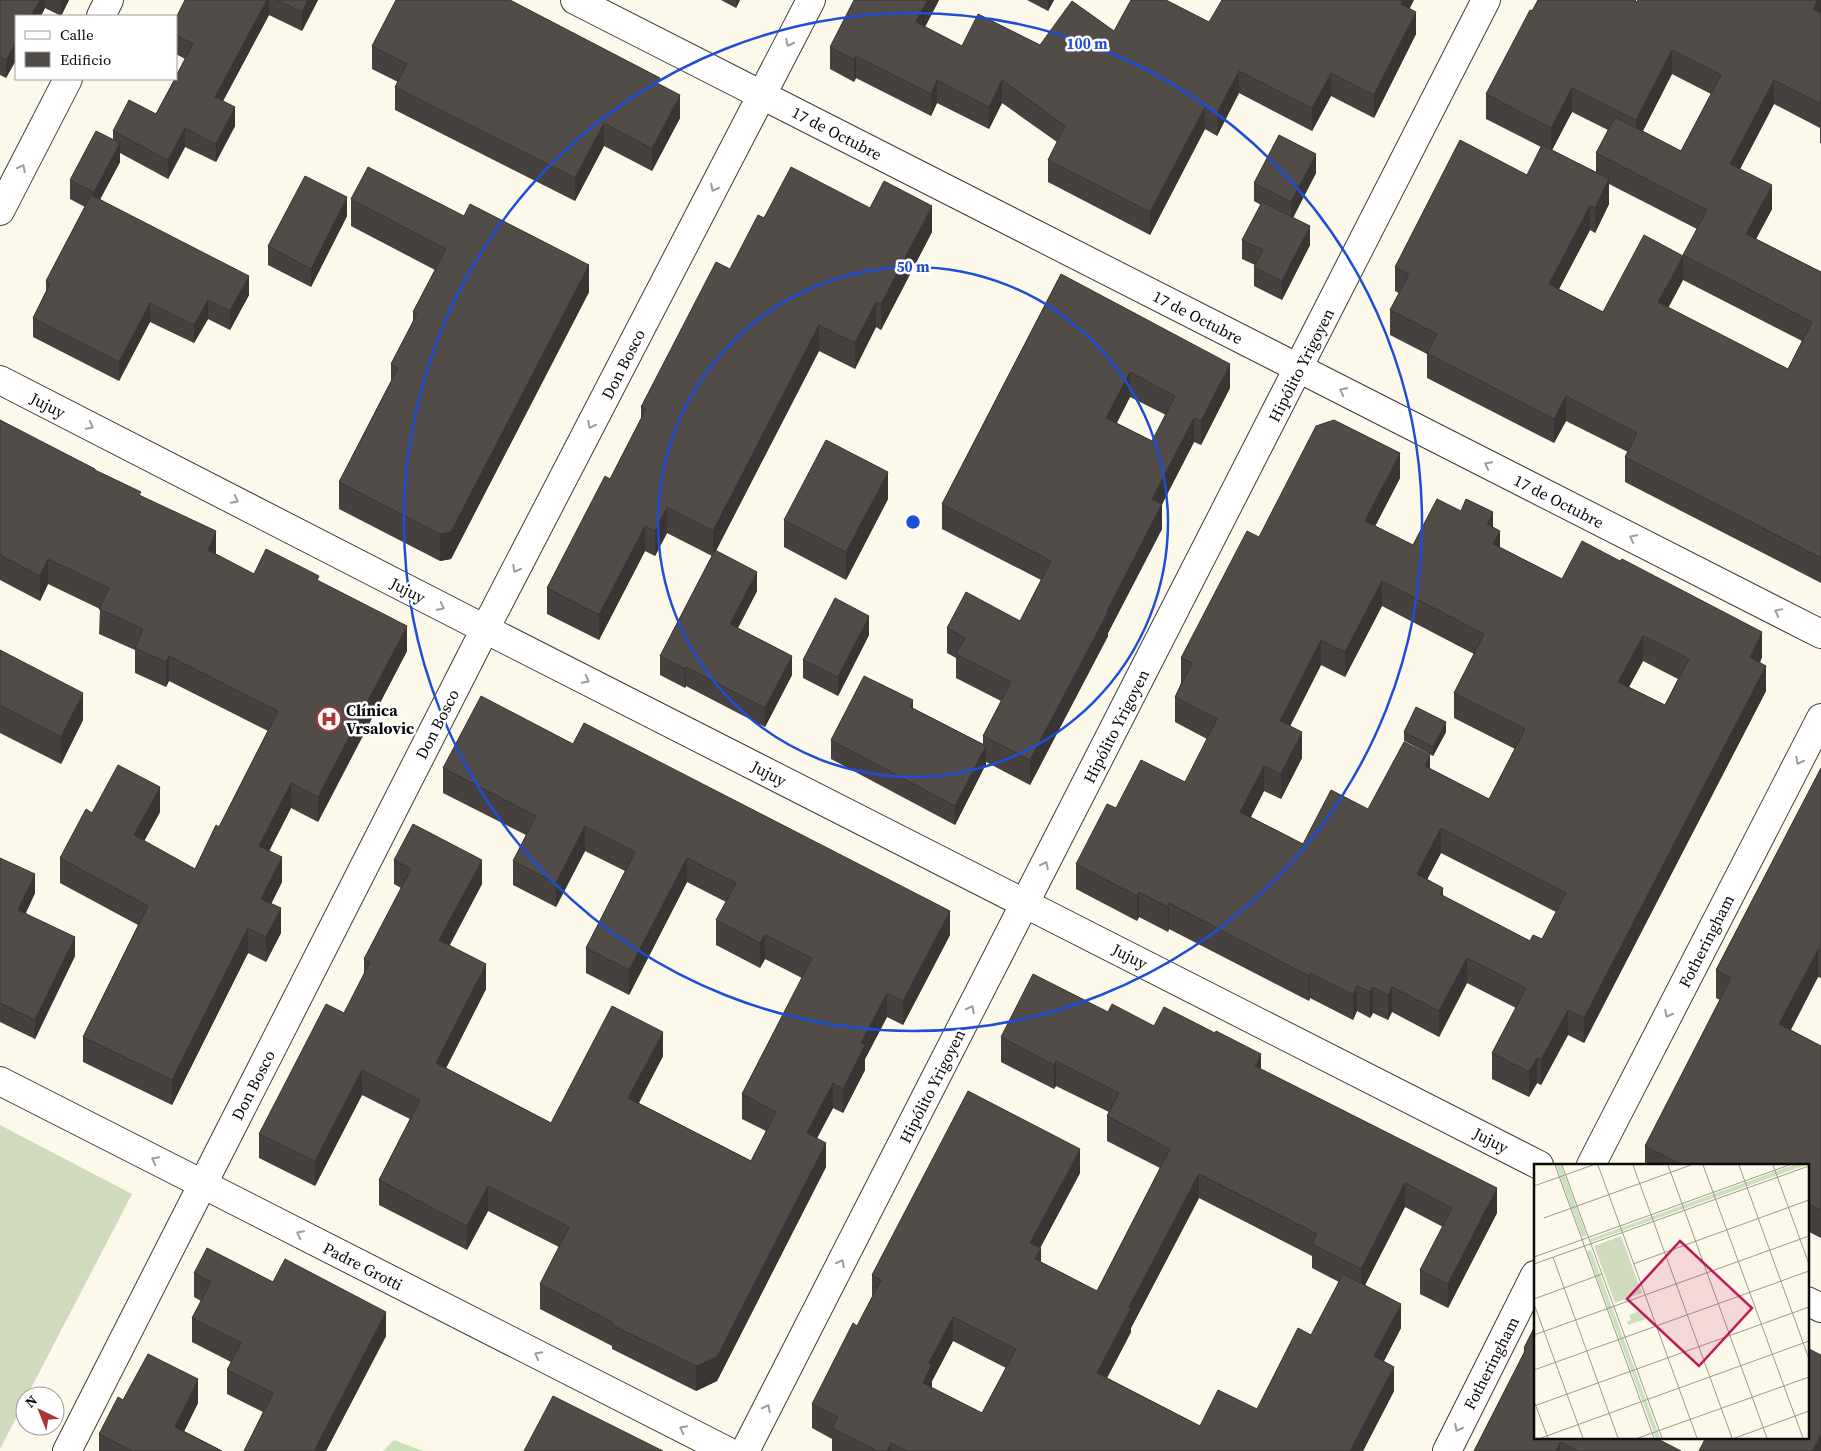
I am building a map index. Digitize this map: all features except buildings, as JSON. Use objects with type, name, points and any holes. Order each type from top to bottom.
[{"type":"street","points":[[102,15],[109,0]]},
{"type":"street","name":"17 de Octubre","points":[[575,0],[1821,634]]},
{"type":"street","name":"Don Bosco","points":[[67,1451],[485,629],[811,0]]},
{"type":"street","name":"Hipólito Yrigoyen","points":[[745,1451],[1486,0]]},
{"type":"street","points":[[0,211],[67,80]]},
{"type":"street","name":"Jujuy","points":[[0,380],[1537,1164]]},
{"type":"street","name":"Fotheringham","points":[[1592,1164],[1821,718]]},
{"type":"street","name":"Padre Grotti","points":[[0,1081],[727,1451]]},
{"type":"street","name":"Fotheringham","points":[[1446,1451],[1534,1277]]},
{"type":"street","points":[[1808,1302],[1821,1308]]},
{"type":"green space","points":[[0,1125],[132,1194],[32,1386],[15,1386],[15,1420],[0,1449]]},
{"type":"green space","points":[[394,1440],[423,1451],[383,1451]]},
{"type":"place","name":"Clínica Vrsalovic","points":[[329,719]]}]
